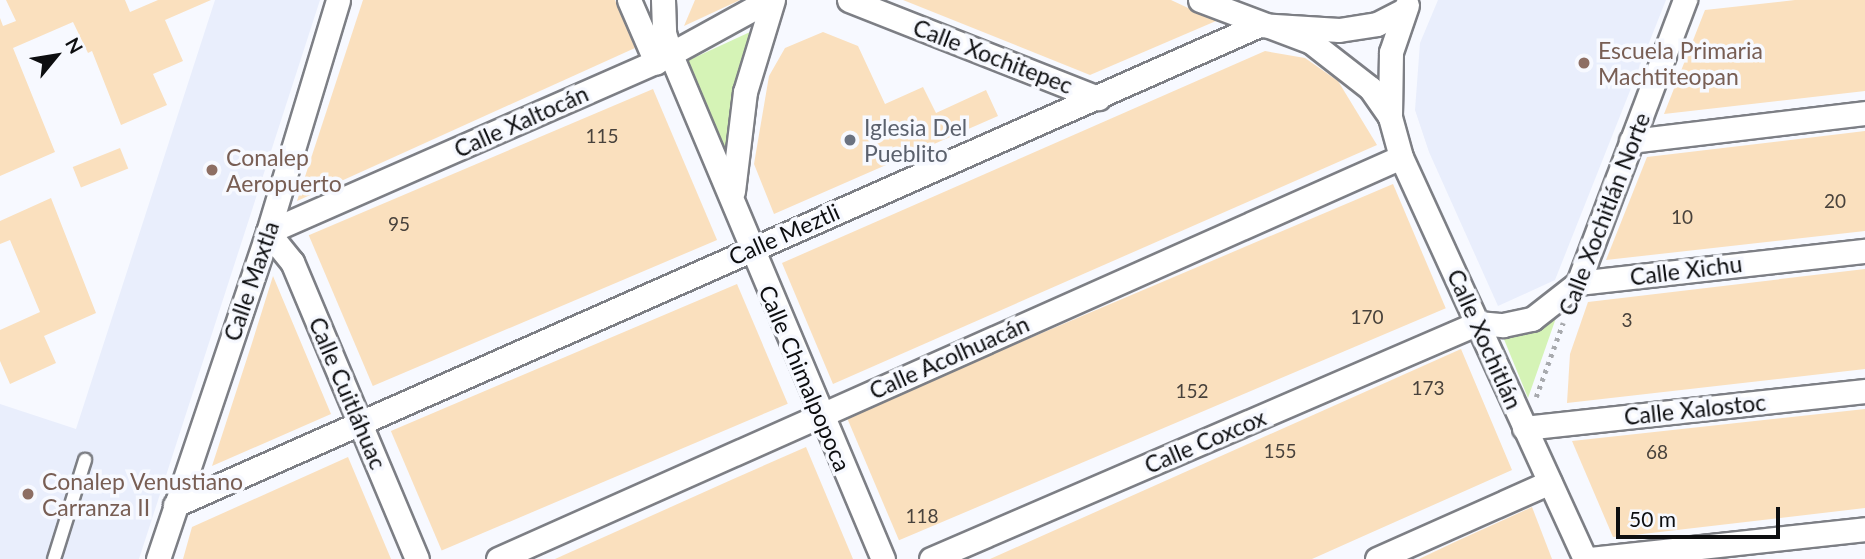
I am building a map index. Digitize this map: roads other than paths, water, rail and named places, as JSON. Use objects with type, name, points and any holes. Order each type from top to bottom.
[{"type":"street","name":"Calle Maxtla","points":[[158,559],[268,232],[338,0]]},
{"type":"street","points":[[629,0],[663,59]]},
{"type":"street","name":"Calle Chimalpopoca","points":[[663,0],[663,59],[733,201],[750,249],[883,559]]},
{"type":"street","name":"Calle Xaltocán","points":[[268,232],[663,59],[771,0]]},
{"type":"street","points":[[733,201],[733,162],[745,92],[771,0]]},
{"type":"street","name":"Calle Xochitepec","points":[[849,0],[1098,98]]},
{"type":"street","points":[[1200,0],[1259,25],[1311,42],[1345,65],[1370,88],[1390,117]]},
{"type":"street","name":"Calle Xochitlán Norte","points":[[1578,283],[1685,0]]},
{"type":"street","points":[[1390,117],[1391,52],[1406,5]]},
{"type":"street","name":"Calle Meztli","points":[[175,505],[363,425],[750,249],[1259,25],[1339,30],[1377,24],[1406,5]]},
{"type":"street","points":[[1631,141],[1865,113]]},
{"type":"street","name":"Calle Xochitlán","points":[[1390,117],[1401,157],[1524,428],[1588,559]]},
{"type":"street","name":"Calle Acolhuacán","points":[[498,559],[1401,157]]},
{"type":"street","name":"Calle Cuitláhuac","points":[[268,232],[292,262],[363,425],[417,559]]},
{"type":"street","name":"Calle Xichu","points":[[1578,283],[1865,251]]},
{"type":"street","points":[[1478,323],[1503,325],[1532,319],[1578,283]]},
{"type":"street","name":"Calle Coxcox","points":[[931,559],[1478,323]]},
{"type":"street","name":"Calle Xalostoc","points":[[1524,428],[1865,391]]},
{"type":"street","points":[[1377,559],[1550,482]]},
{"type":"street","points":[[1588,559],[1865,528]]},
{"type":"lane","points":[[54,559],[85,460]]},
{"type":"place","name":"Escuela Primaria Machtiteopan","points":[[1584,63]]},
{"type":"place","name":"Iglesia Del Pueblito","points":[[850,140]]},
{"type":"place","name":"Conalep Aeropuerto","points":[[212,170]]},
{"type":"place","name":"Conalep Venustiano Carranza II","points":[[28,494]]}]
